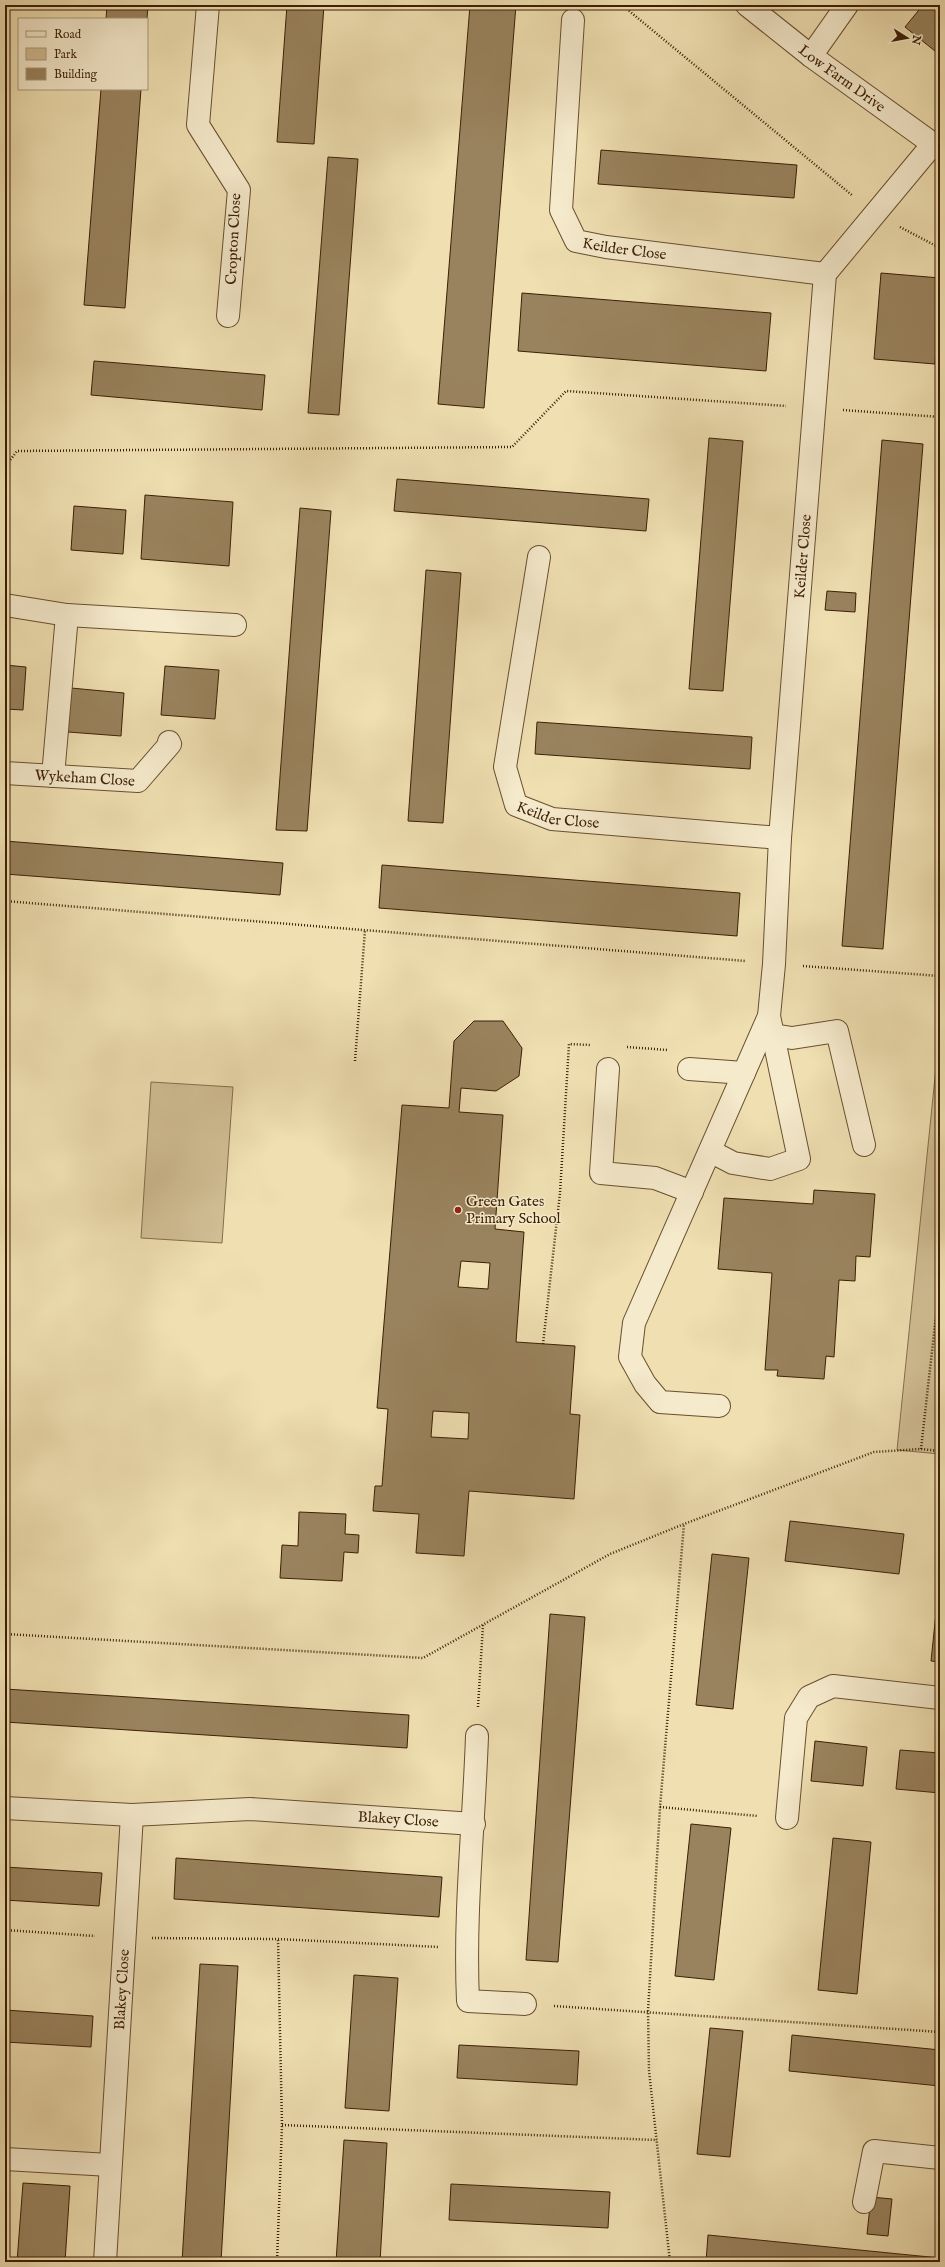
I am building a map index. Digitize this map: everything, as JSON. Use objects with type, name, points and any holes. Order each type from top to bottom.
[{"type":"street","name":"Cropton Close","points":[[208,5],[198,125],[239,190],[228,316]]},
{"type":"street","name":"Low Farm Drive","points":[[747,5],[810,56],[937,146]]},
{"type":"street","points":[[810,56],[847,5]]},
{"type":"street","name":"Keilder Close","points":[[573,20],[561,210],[576,241],[606,247],[825,274],[780,838],[771,1026]]},
{"type":"street","points":[[825,274],[875,214],[937,146]]},
{"type":"street","name":"Keilder Close","points":[[539,557],[505,767],[516,805],[552,819],[780,838]]},
{"type":"street","points":[[5,605],[67,615],[235,625]]},
{"type":"street","points":[[53,776],[67,615]]},
{"type":"street","name":"Wykeham Close","points":[[5,773],[138,781],[170,744],[169,742]]},
{"type":"street","points":[[718,1406],[660,1402],[645,1384],[630,1357],[634,1323],[744,1073],[771,1026]]},
{"type":"street","points":[[771,1026],[792,1038],[837,1031],[864,1145]]},
{"type":"street","points":[[710,1151],[733,1163],[770,1169],[799,1159],[771,1026]]},
{"type":"street","points":[[608,1069],[602,1173],[655,1178],[692,1192]]},
{"type":"street","points":[[689,1069],[744,1073]]},
{"type":"street","points":[[787,1818],[796,1718],[809,1697],[834,1686],[940,1698]]},
{"type":"street","points":[[477,1736],[474,1824],[466,1948],[468,2001],[525,2004]]},
{"type":"street","name":"Blakey Close","points":[[5,1808],[132,1815],[250,1809],[474,1824]]},
{"type":"street","name":"Blakey Close","points":[[105,2262],[123,1938],[132,1815]]},
{"type":"street","points":[[864,2202],[874,2151],[940,2158]]},
{"type":"street","points":[[5,2159],[110,2165]]},
{"type":"path","points":[[622,5],[875,214],[940,248]]},
{"type":"path","points":[[5,467],[17,451],[512,447],[566,391],[940,417]]},
{"type":"path","points":[[5,901],[938,976]]},
{"type":"path","points":[[355,1061],[365,930]]},
{"type":"path","points":[[940,930],[938,976],[940,986]]},
{"type":"path","points":[[921,1449],[940,1280]]},
{"type":"path","points":[[5,1634],[423,1658],[610,1554],[684,1524],[874,1452],[921,1449],[940,1451]]},
{"type":"path","points":[[670,2262],[649,2071],[648,2011],[660,1807],[684,1524]]},
{"type":"path","points":[[477,1736],[483,1625]]},
{"type":"path","points":[[660,1807],[787,1818]]},
{"type":"path","points":[[5,1930],[123,1938],[278,1939],[466,1948]]},
{"type":"path","points":[[277,2262],[282,2125],[278,1939]]},
{"type":"path","points":[[525,2004],[648,2011],[940,2032]]},
{"type":"path","points":[[282,2125],[657,2140]]},
{"type":"green space","points":[[940,1028],[940,1454],[897,1450]]},
{"type":"green space","points":[[151,1082],[233,1087],[222,1243],[141,1238]]},
{"type":"building","points":[[107,5],[148,5],[147,18],[106,18]]},
{"type":"building","points":[[287,5],[324,5],[314,144],[277,142]]},
{"type":"building","points":[[470,5],[516,5],[484,408],[438,404]]},
{"type":"building","points":[[923,5],[940,5],[940,55],[905,27]]},
{"type":"building","points":[[101,90],[141,90],[125,308],[84,305]]},
{"type":"building","points":[[601,150],[797,165],[794,198],[598,184]]},
{"type":"building","points":[[328,157],[358,159],[339,415],[308,413]]},
{"type":"building","points":[[881,273],[940,278],[935,364],[874,359]]},
{"type":"building","points":[[522,293],[771,313],[766,371],[518,351]]},
{"type":"building","points":[[94,361],[265,375],[262,410],[91,395]]},
{"type":"building","points":[[709,438],[743,441],[723,691],[689,689]]},
{"type":"building","points":[[882,440],[923,444],[883,949],[842,946]]},
{"type":"building","points":[[397,479],[649,499],[646,531],[394,511]]},
{"type":"building","points":[[145,495],[233,502],[229,566],[141,559]]},
{"type":"building","points":[[74,506],[126,510],[123,554],[71,550]]},
{"type":"building","points":[[300,508],[331,511],[307,831],[276,830]]},
{"type":"building","points":[[426,570],[461,573],[443,823],[408,821]]},
{"type":"building","points":[[827,591],[856,593],[855,612],[825,610]]},
{"type":"building","points":[[5,665],[26,667],[23,710],[5,709]]},
{"type":"building","points":[[165,666],[219,670],[215,719],[161,715]]},
{"type":"building","points":[[71,688],[124,693],[121,736],[68,732]]},
{"type":"building","points":[[537,722],[752,737],[750,769],[535,754]]},
{"type":"building","points":[[5,841],[283,863],[280,895],[5,874]]},
{"type":"building","points":[[382,865],[740,893],[737,936],[379,908]]},
{"type":"building","points":[[474,1021],[503,1021],[522,1048],[519,1076],[496,1091],[461,1088],[459,1112],[503,1115],[495,1229],[524,1232],[516,1342],[575,1346],[570,1414],[580,1415],[574,1499],[469,1491],[464,1556],[416,1553],[419,1514],[373,1511],[375,1486],[382,1486],[388,1409],[377,1408],[402,1105],[449,1108],[454,1041]],"holes":[[[461,1261],[490,1263],[488,1289],[458,1287]],[[433,1411],[469,1413],[468,1439],[431,1437]]]},
{"type":"building","points":[[814,1190],[875,1194],[870,1257],[856,1256],[855,1281],[839,1280],[834,1357],[826,1356],[824,1379],[777,1376],[778,1370],[765,1370],[772,1273],[718,1269],[724,1198],[813,1204]]},
{"type":"building","points":[[299,1512],[346,1514],[345,1534],[359,1535],[358,1553],[344,1552],[342,1581],[280,1578],[282,1545],[298,1546]]},
{"type":"building","points":[[790,1521],[904,1534],[899,1574],[785,1561]]},
{"type":"building","points":[[712,1554],[749,1558],[733,1709],[696,1705]]},
{"type":"building","points":[[940,1574],[940,1662],[931,1661]]},
{"type":"building","points":[[550,1614],[585,1617],[558,1962],[526,1960]]},
{"type":"building","points":[[5,1689],[409,1715],[407,1748],[5,1722]]},
{"type":"building","points":[[815,1741],[867,1747],[863,1786],[811,1781]]},
{"type":"building","points":[[900,1750],[940,1753],[940,1793],[896,1789]]},
{"type":"building","points":[[691,1824],[731,1828],[714,1980],[675,1976]]},
{"type":"building","points":[[833,1838],[871,1842],[857,1994],[818,1990]]},
{"type":"building","points":[[176,1858],[442,1877],[439,1917],[174,1899]]},
{"type":"building","points":[[5,1867],[102,1873],[99,1906],[5,1900]]},
{"type":"building","points":[[200,1964],[238,1966],[221,2262],[182,2262]]},
{"type":"building","points":[[354,1975],[398,1978],[389,2111],[345,2108]]},
{"type":"building","points":[[5,2010],[93,2016],[91,2047],[5,2042]]},
{"type":"building","points":[[710,2028],[743,2031],[730,2157],[697,2154]]},
{"type":"building","points":[[792,2035],[940,2050],[940,2086],[789,2071]]},
{"type":"building","points":[[459,2045],[579,2051],[577,2085],[457,2078]]},
{"type":"building","points":[[344,2140],[387,2143],[380,2262],[336,2262]]},
{"type":"building","points":[[23,2183],[70,2186],[65,2262],[17,2262]]},
{"type":"building","points":[[451,2184],[610,2192],[608,2228],[449,2220]]},
{"type":"building","points":[[871,2197],[892,2199],[888,2236],[867,2234]]},
{"type":"building","points":[[708,2235],[940,2258],[940,2262],[706,2262]]},
{"type":"place","name":"Green Gates Primary School","points":[[458,1210]]}]
